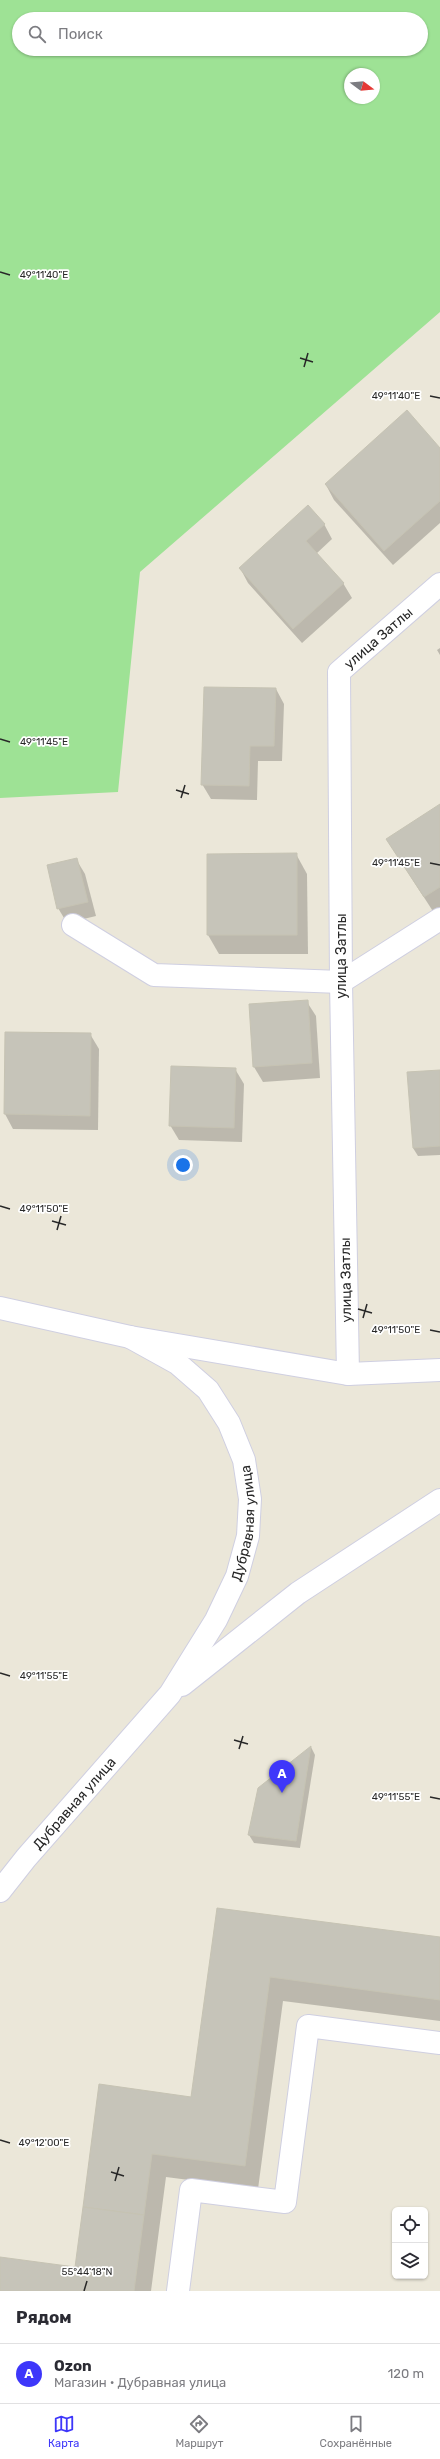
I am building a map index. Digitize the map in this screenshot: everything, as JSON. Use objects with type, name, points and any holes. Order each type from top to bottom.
[{"type":"street","name":"улица Затлы","points":[[348,1374],[341,982],[339,672],[440,584]]},
{"type":"street","points":[[73,925],[154,975],[341,982],[440,919]]},
{"type":"street","name":"Дубравная улица","points":[[0,1308],[130,1337],[348,1374],[440,1370]]},
{"type":"street","name":"Дубравная улица","points":[[0,1891],[26,1858],[170,1694],[216,1620],[237,1576],[248,1536],[250,1499],[244,1460],[229,1423],[208,1390],[177,1363],[130,1337]]},
{"type":"street","name":"Дубравная улица","points":[[170,1694],[298,1594],[440,1500]]},
{"type":"street","name":"Дубравная улица","points":[[0,1873],[26,1858]]},
{"type":"street","points":[[178,2291],[191,2190],[285,2202],[308,2026],[440,2043]]},
{"type":"green space","points":[[0,0],[440,0],[440,312],[140,572],[118,792],[0,798]]},
{"type":"building","points":[[407,410],[440,448],[440,501],[384,551],[325,484]]},
{"type":"building","points":[[308,505],[325,524],[306,541],[344,583],[293,629],[239,568]]},
{"type":"building","points":[[204,687],[276,688],[274,746],[250,746],[249,786],[201,785]]},
{"type":"building","points":[[440,804],[440,887],[424,897],[386,839]]},
{"type":"building","points":[[297,853],[297,935],[207,935],[207,854]]},
{"type":"building","points":[[77,858],[88,902],[57,909],[47,865]]},
{"type":"building","points":[[308,1000],[312,1063],[253,1067],[249,1004]]},
{"type":"building","points":[[5,1032],[91,1033],[90,1116],[4,1114]]},
{"type":"building","points":[[171,1066],[236,1068],[234,1128],[169,1126]]},
{"type":"building","points":[[440,1070],[440,1146],[413,1148],[407,1072]]},
{"type":"building","points":[[311,1746],[296,1841],[248,1835],[258,1788]]},
{"type":"building","points":[[217,1908],[440,1937],[440,2000],[270,1977],[245,2166],[152,2154],[144,2215],[83,2207],[99,2084],[191,2097]]},
{"type":"building","points":[[83,2207],[144,2215],[134,2291],[0,2291],[0,2257],[75,2267]]},
{"type":"place","name":"Ozon","points":[[282,1793]]}]
